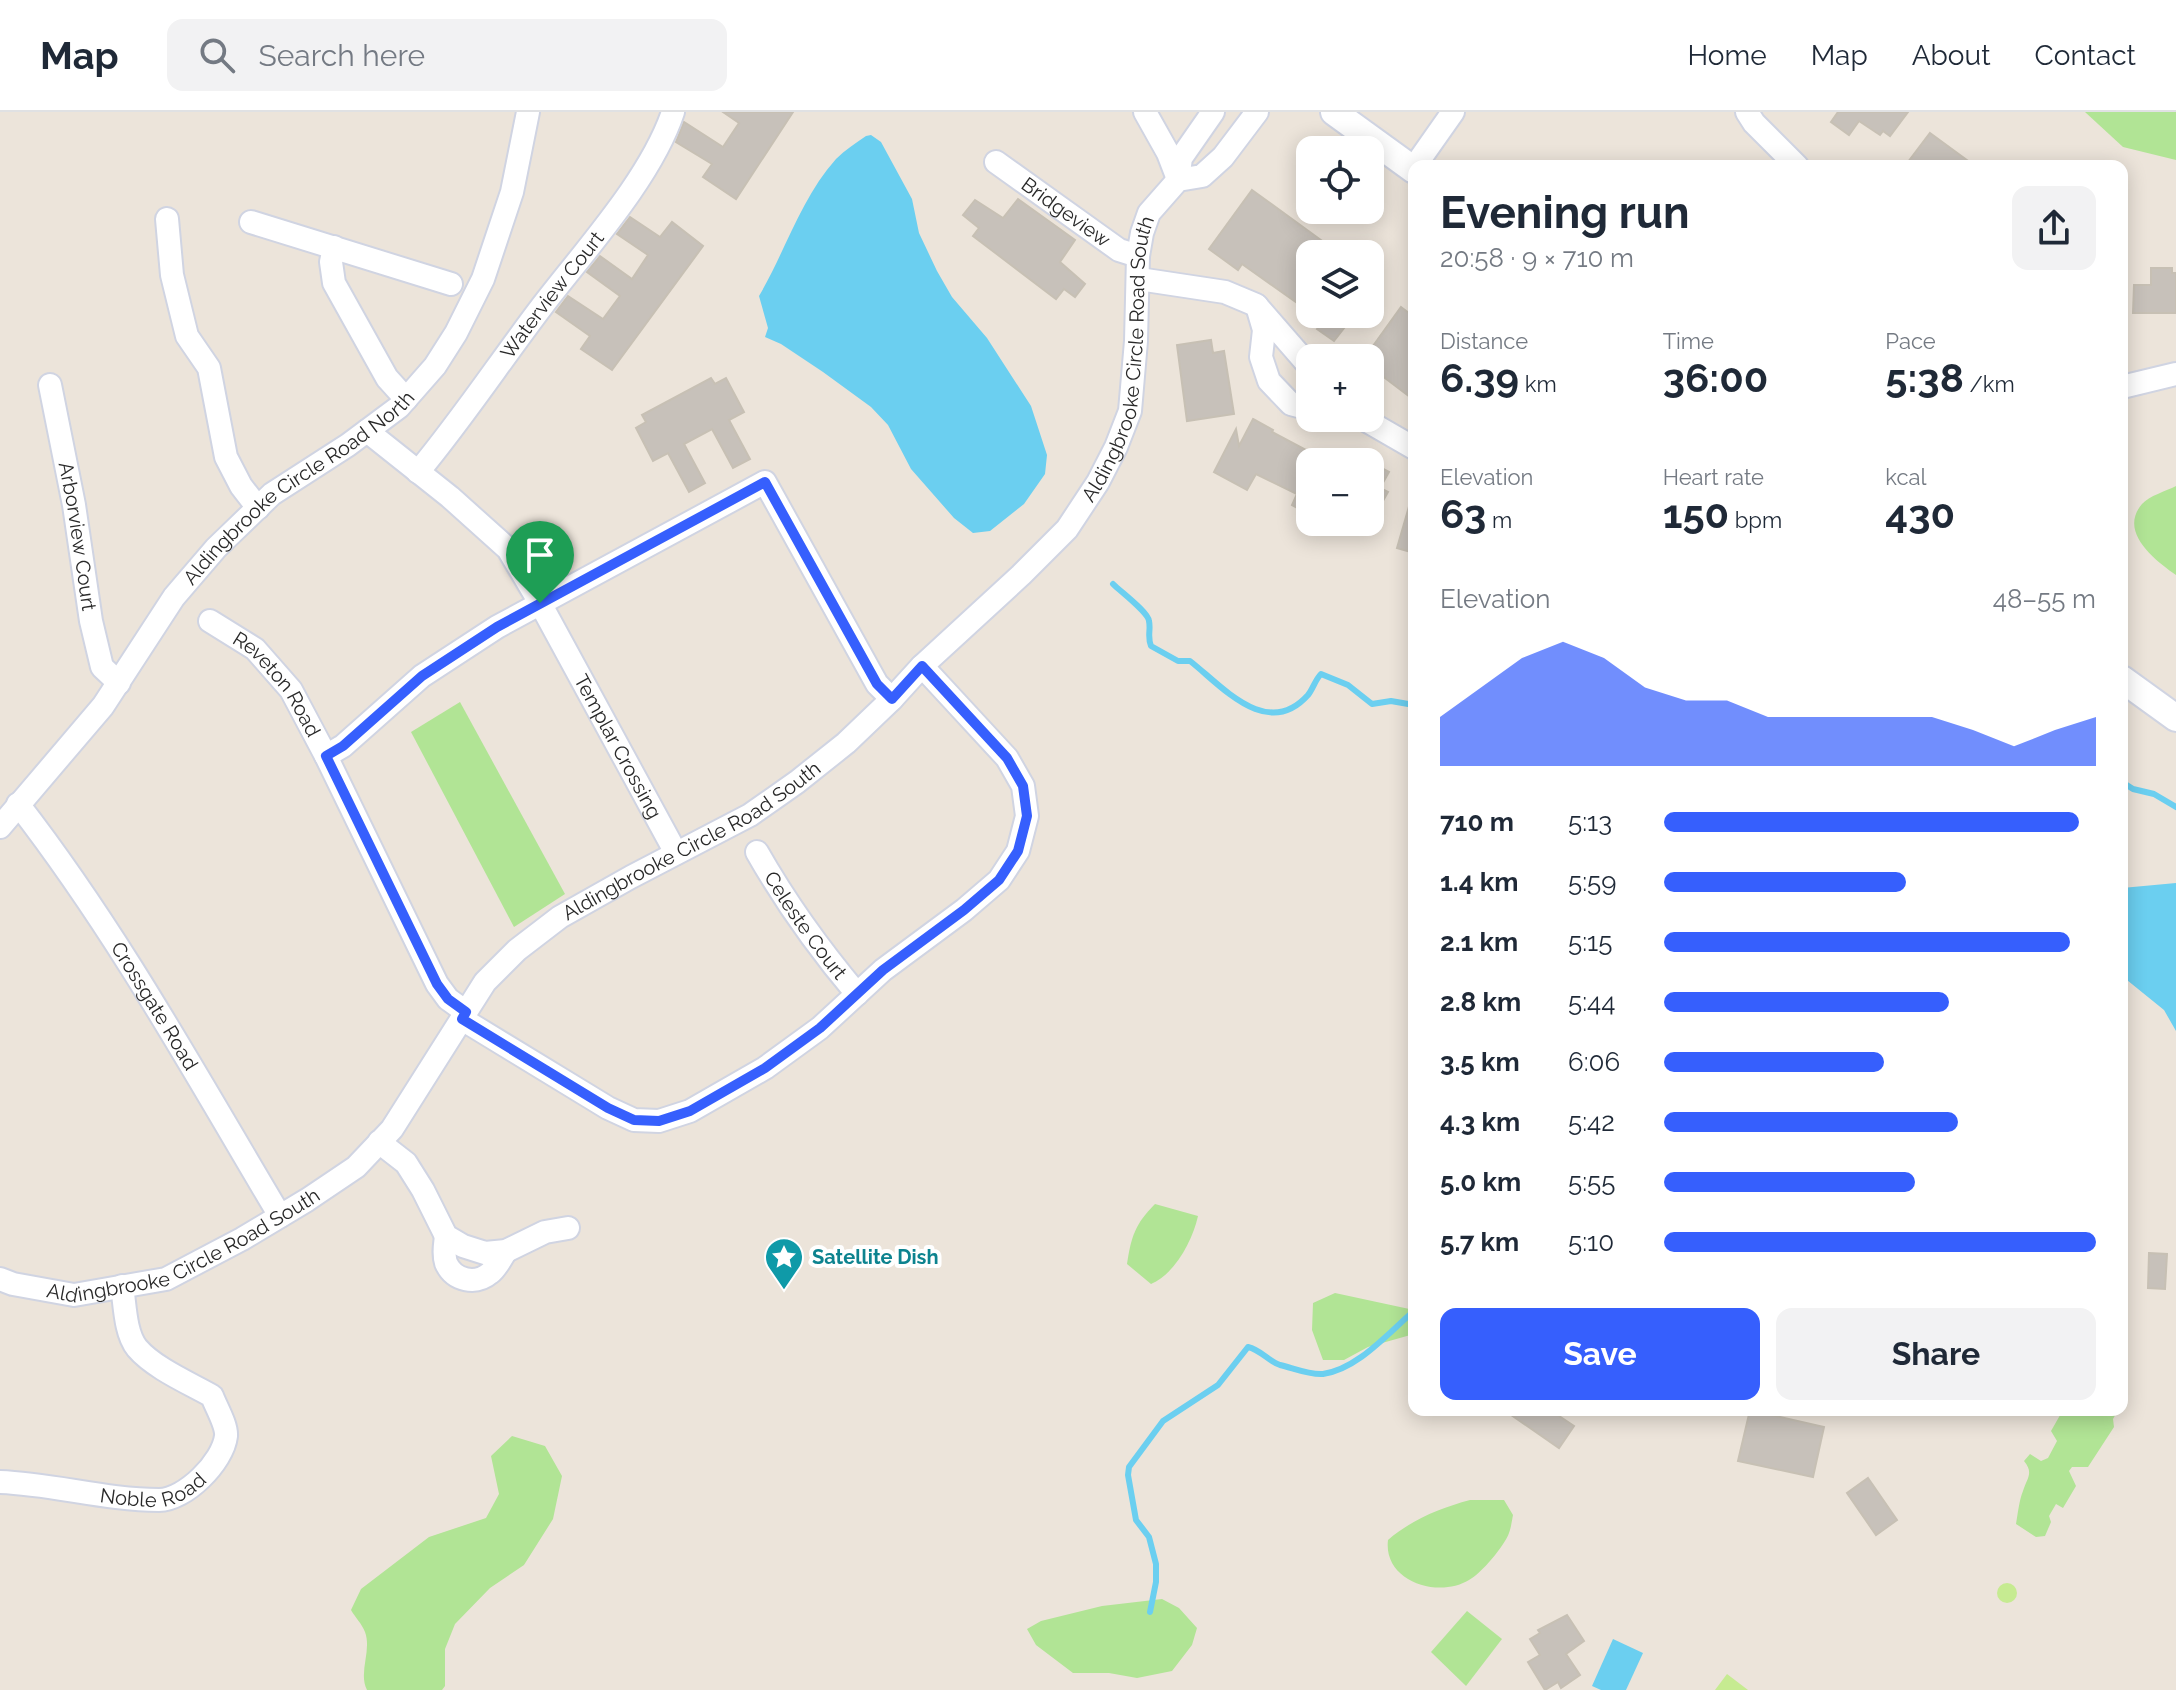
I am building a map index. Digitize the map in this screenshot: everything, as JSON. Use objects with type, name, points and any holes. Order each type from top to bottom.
[{"type":"street","name":"Aldingbrooke Circle Road North","points":[[0,827],[81,735],[119,683],[174,597],[216,548],[301,473],[367,431],[406,399],[435,366],[456,333],[483,279],[512,192],[528,112]]},
{"type":"street","name":"Waterview Court","points":[[418,472],[452,432],[504,357],[626,196],[652,156],[673,112]]},
{"type":"street","points":[[1145,112],[1168,153],[1178,180]]},
{"type":"street","name":"Aldingbrooke Circle Road South","points":[[0,1279],[74,1295],[166,1279],[280,1216],[356,1167],[409,1103],[485,982],[517,950],[560,917],[750,815],[797,782],[846,743],[922,666],[1021,575],[1067,529],[1098,482],[1116,447],[1130,411],[1138,256],[1142,233],[1149,213],[1178,180],[1181,158],[1213,112]]},
{"type":"street","name":"Aldingbrooke Circle Road South","points":[[1178,180],[1202,176],[1223,157],[1257,112]]},
{"type":"street","points":[[1334,112],[1408,164]]},
{"type":"street","points":[[1420,160],[1453,112]]},
{"type":"street","points":[[1747,112],[1791,160]]},
{"type":"street","name":"Bridgeview","points":[[996,162],[1119,250],[1138,256]]},
{"type":"street","points":[[167,219],[172,275],[187,336],[209,368],[226,457],[241,486],[258,508]]},
{"type":"street","points":[[251,222],[451,284]]},
{"type":"street","points":[[334,247],[331,262],[334,283],[387,378],[406,399]]},
{"type":"street","points":[[1139,279],[1225,292],[1256,305],[1296,351]]},
{"type":"street","points":[[1256,305],[1264,330],[1261,357],[1269,381],[1296,405]]},
{"type":"street","points":[[2128,386],[2176,374]]},
{"type":"street","name":"Arborview Court","points":[[50,385],[74,505],[91,621],[102,667],[119,683]]},
{"type":"street","name":"Templar Crossing","points":[[367,431],[508,549],[676,853]]},
{"type":"street","points":[[1384,431],[1408,445]]},
{"type":"street","points":[[326,756],[343,746],[422,676],[497,627],[765,482],[877,684],[892,699]]},
{"type":"street","name":"Reveton Road","points":[[210,621],[255,649],[291,690],[437,984],[448,999],[464,1016],[608,1108],[634,1120],[659,1121],[690,1111],[765,1068],[820,1028],[883,970],[999,880],[1018,851],[1027,816],[1023,786],[1007,758],[922,666]]},
{"type":"street","points":[[2128,683],[2176,718]]},
{"type":"street","name":"Crossgate Road","points":[[18,804],[47,842],[145,990],[280,1216]]},
{"type":"street","name":"Celeste Court","points":[[757,852],[781,894],[820,950],[857,994]]},
{"type":"street","points":[[379,1142],[406,1163],[446,1236],[446,1262],[455,1275],[467,1281],[481,1278],[492,1272],[506,1251]]},
{"type":"street","points":[[446,1236],[485,1253],[506,1251],[545,1232],[568,1228]]},
{"type":"street","name":"Noble Road","points":[[0,1482],[38,1483],[162,1500],[195,1485],[217,1459],[226,1435],[212,1396],[169,1372],[136,1347],[130,1332],[122,1286]]},
{"type":"green space","points":[[2085,112],[2176,112],[2176,160],[2123,147]]},
{"type":"green space","points":[[2176,486],[2176,575],[2158,562],[2142,544],[2134,525],[2136,514],[2145,501]]},
{"type":"green space","points":[[460,702],[565,894],[514,927],[411,732]]},
{"type":"green space","points":[[1155,1204],[1198,1216],[1192,1235],[1175,1265],[1151,1284],[1127,1264],[1135,1231]]},
{"type":"green space","points":[[1335,1293],[1408,1309],[1408,1336],[1368,1347],[1344,1360],[1323,1360],[1312,1330],[1313,1303]]},
{"type":"green space","points":[[2060,1416],[2115,1416],[2114,1427],[2088,1467],[2072,1467],[2069,1471],[2076,1486],[2063,1508],[2056,1504],[2049,1516],[2051,1522],[2045,1536],[2036,1537],[2016,1524],[2020,1499],[2029,1476],[2024,1461],[2030,1454],[2041,1461],[2048,1458],[2057,1441],[2051,1431]]},
{"type":"green space","points":[[512,1436],[545,1446],[562,1476],[553,1519],[524,1565],[490,1588],[455,1624],[445,1649],[445,1686],[442,1690],[367,1690],[364,1676],[367,1639],[351,1610],[361,1589],[429,1537],[486,1518],[499,1494],[491,1456]]},
{"type":"green space","points":[[1470,1500],[1504,1500],[1513,1515],[1507,1538],[1492,1559],[1469,1580],[1443,1588],[1428,1587],[1403,1576],[1389,1554],[1388,1540],[1426,1516]]},
{"type":"green space","points":[[2007,1583],[2014,1586],[2017,1593],[2014,1600],[2007,1603],[2000,1600],[1997,1593],[2000,1586]]},
{"type":"green space","points":[[1162,1599],[1179,1608],[1197,1628],[1192,1645],[1172,1671],[1137,1678],[1109,1673],[1073,1673],[1036,1645],[1027,1629],[1041,1621],[1102,1606]]},
{"type":"green space","points":[[1467,1611],[1502,1639],[1466,1686],[1431,1652]]},
{"type":"green space","points":[[1727,1674],[1748,1690],[1715,1690]]},
{"type":"water","points":[[871,135],[881,142],[912,199],[919,233],[952,297],[987,338],[1031,406],[1047,455],[1045,474],[1024,504],[990,531],[973,533],[954,518],[911,469],[888,425],[871,407],[781,344],[765,337],[768,328],[759,296],[803,208],[836,159]]},
{"type":"water","points":[[2176,883],[2176,1031],[2164,1010],[2128,981],[2128,887]]},
{"type":"water","points":[[1613,1639],[1643,1653],[1626,1690],[1601,1690],[1592,1686]]},
{"type":"building","points":[[723,112],[793,112],[736,199],[703,177],[712,164],[676,142],[684,122],[723,147],[739,123]]},
{"type":"building","points":[[1838,112],[1908,112],[1890,136],[1883,131],[1880,135],[1859,121],[1849,135],[1831,122]]},
{"type":"building","points":[[1930,133],[1967,160],[1910,160]]},
{"type":"building","points":[[1252,190],[1321,240],[1296,240],[1296,302],[1242,264],[1238,270],[1209,249]]},
{"type":"building","points":[[1018,199],[1075,240],[1060,262],[1085,284],[1075,297],[1064,289],[1056,299],[973,236],[979,228],[963,215],[975,200],[1003,218]]},
{"type":"building","points":[[630,217],[660,237],[672,222],[703,246],[612,370],[581,349],[590,336],[556,312],[568,296],[603,319],[620,296],[587,272],[600,256],[632,279],[648,255],[617,234]]},
{"type":"building","points":[[2151,268],[2172,268],[2172,273],[2176,273],[2176,313],[2133,313],[2134,285],[2151,285]]},
{"type":"building","points":[[1401,307],[1408,312],[1408,395],[1384,377],[1384,344],[1374,344]]},
{"type":"building","points":[[1318,328],[1344,328],[1334,341]]},
{"type":"building","points":[[1211,340],[1213,353],[1224,351],[1234,414],[1187,421],[1177,345]]},
{"type":"building","points":[[711,378],[715,384],[726,378],[744,412],[729,420],[750,459],[733,468],[712,429],[684,444],[705,483],[689,492],[668,453],[653,461],[636,428],[646,422],[642,415]]},
{"type":"building","points":[[1253,419],[1302,448],[1296,448],[1296,494],[1256,474],[1247,490],[1214,472],[1236,429],[1239,446]]},
{"type":"building","points":[[1408,510],[1408,551],[1397,548]]},
{"type":"building","points":[[2149,1253],[2167,1254],[2165,1289],[2148,1288]]},
{"type":"building","points":[[1513,1416],[1559,1416],[1574,1426],[1559,1448]]},
{"type":"building","points":[[1749,1416],[1776,1416],[1824,1427],[1813,1477],[1738,1461]]},
{"type":"building","points":[[1868,1478],[1897,1520],[1876,1535],[1847,1493]]},
{"type":"building","points":[[1567,1615],[1584,1641],[1566,1654],[1580,1675],[1561,1688],[1558,1682],[1545,1690],[1528,1662],[1540,1655],[1530,1639],[1540,1633],[1538,1630]]},
{"type":"waterway","points":[[1113,584],[1147,617],[1151,646],[1178,661],[1190,661],[1230,694],[1261,711],[1277,712],[1292,708],[1308,695],[1321,674],[1348,685],[1372,704],[1391,701],[1408,704]]},
{"type":"waterway","points":[[2128,786],[2154,794],[2176,807]]},
{"type":"waterway","points":[[1150,1612],[1156,1564],[1149,1537],[1136,1520],[1128,1475],[1129,1467],[1163,1421],[1218,1385],[1248,1347],[1280,1365],[1323,1374],[1336,1371],[1360,1358],[1408,1316]]},
{"type":"place","name":"Satellite Dish","points":[[784,1291]]},
{"type":"route","points":[[765,482],[877,684],[892,699],[922,666],[1007,758],[1023,786],[1027,816],[1018,851],[999,880],[883,970],[820,1028],[765,1068],[690,1111],[659,1121],[634,1120],[608,1108],[462,1019],[466,1012],[448,999],[437,984],[326,756],[343,746],[422,676],[540,603],[765,482]]}]
